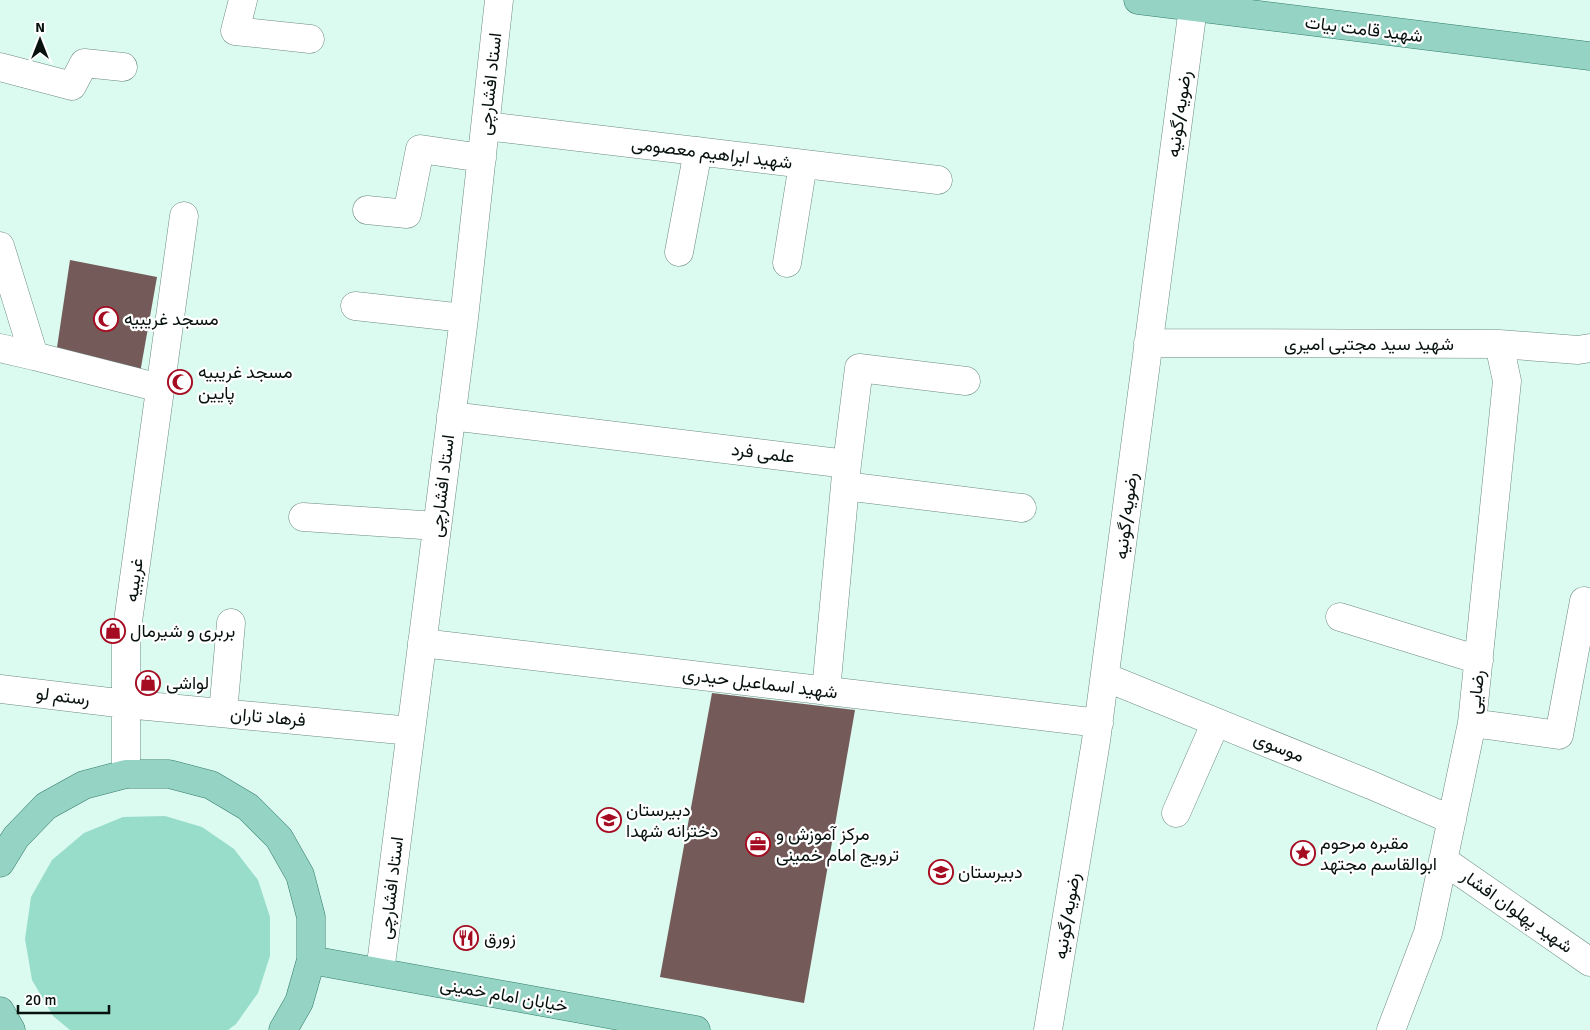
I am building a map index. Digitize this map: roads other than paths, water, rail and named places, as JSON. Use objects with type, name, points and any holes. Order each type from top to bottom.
[{"type":"main road","name":"شهید قامت بیات","points":[[1138,0],[1193,4],[1590,56]]},
{"type":"main road","points":[[0,863],[16,837],[46,806],[84,785],[126,774],[169,774],[211,785],[248,808],[279,838],[300,875],[311,917],[311,960],[299,1002],[283,1030]]},
{"type":"main road","name":"خیابان امام خمینی","points":[[311,960],[696,1030]]},
{"type":"main road","points":[[0,1012],[11,1030]]},
{"type":"street","points":[[243,0],[235,30],[310,39]]},
{"type":"street","name":"استاد افشارچی","points":[[380,972],[464,318],[499,0]]},
{"type":"street","name":"رضویه/گونیه","points":[[1048,1030],[1099,723],[1193,4]]},
{"type":"street","points":[[0,67],[72,86],[84,63],[123,67]]},
{"type":"street","name":"شهید ابراهیم معصومی","points":[[486,126],[938,180]]},
{"type":"street","points":[[367,210],[407,214],[420,149],[482,158]]},
{"type":"street","points":[[679,252],[698,151]]},
{"type":"street","points":[[787,263],[803,164]]},
{"type":"street","name":"غریبیه","points":[[126,774],[126,636],[184,216]]},
{"type":"street","points":[[0,246],[34,356]]},
{"type":"street","points":[[355,306],[464,318]]},
{"type":"street","name":"شهید سید مجتبی امیری","points":[[1148,343],[1499,344],[1578,350],[1590,348]]},
{"type":"street","name":"رضایی","points":[[1391,1030],[1428,933],[1472,723],[1507,381],[1499,344]]},
{"type":"street","points":[[0,348],[160,388]]},
{"type":"street","points":[[826,691],[846,475],[859,368],[966,380]]},
{"type":"street","name":"علمی فرد","points":[[451,416],[846,475],[1022,508]]},
{"type":"street","points":[[303,517],[437,526]]},
{"type":"street","points":[[1472,723],[1559,734],[1584,601]]},
{"type":"street","points":[[1340,617],[1479,660]]},
{"type":"street","points":[[223,713],[231,623]]},
{"type":"street","name":"شهید اسماعیل حیدری","points":[[422,643],[1099,723]]},
{"type":"street","name":"موسوی","points":[[1105,677],[1452,820]]},
{"type":"street","name":"رستم لو","points":[[0,689],[126,704]]},
{"type":"street","name":"فرهاد تاران","points":[[126,704],[411,731]]},
{"type":"street","points":[[1176,813],[1216,722]]},
{"type":"street","name":"شهید پهلوان افشار","points":[[1443,860],[1590,962]]},
{"type":"place","name":"مسجد غریبیه","points":[[106,319]]},
{"type":"place","name":"مسجد غریبیه پایین","points":[[180,382]]},
{"type":"place","name":"بربری و شیرمال","points":[[113,631]]},
{"type":"place","name":"لواشی","points":[[148,683]]},
{"type":"place","name":"دبیرستان دخترانه شهدا","points":[[609,820]]},
{"type":"place","name":"مرکز آموزش و ترویج امام خمینی","points":[[758,844]]},
{"type":"place","name":"مقبره مرحوم ابوالقاسم مجتهد","points":[[1303,853]]},
{"type":"place","name":"دبیرستان","points":[[941,872]]},
{"type":"place","name":"زورق","points":[[466,938]]}]
